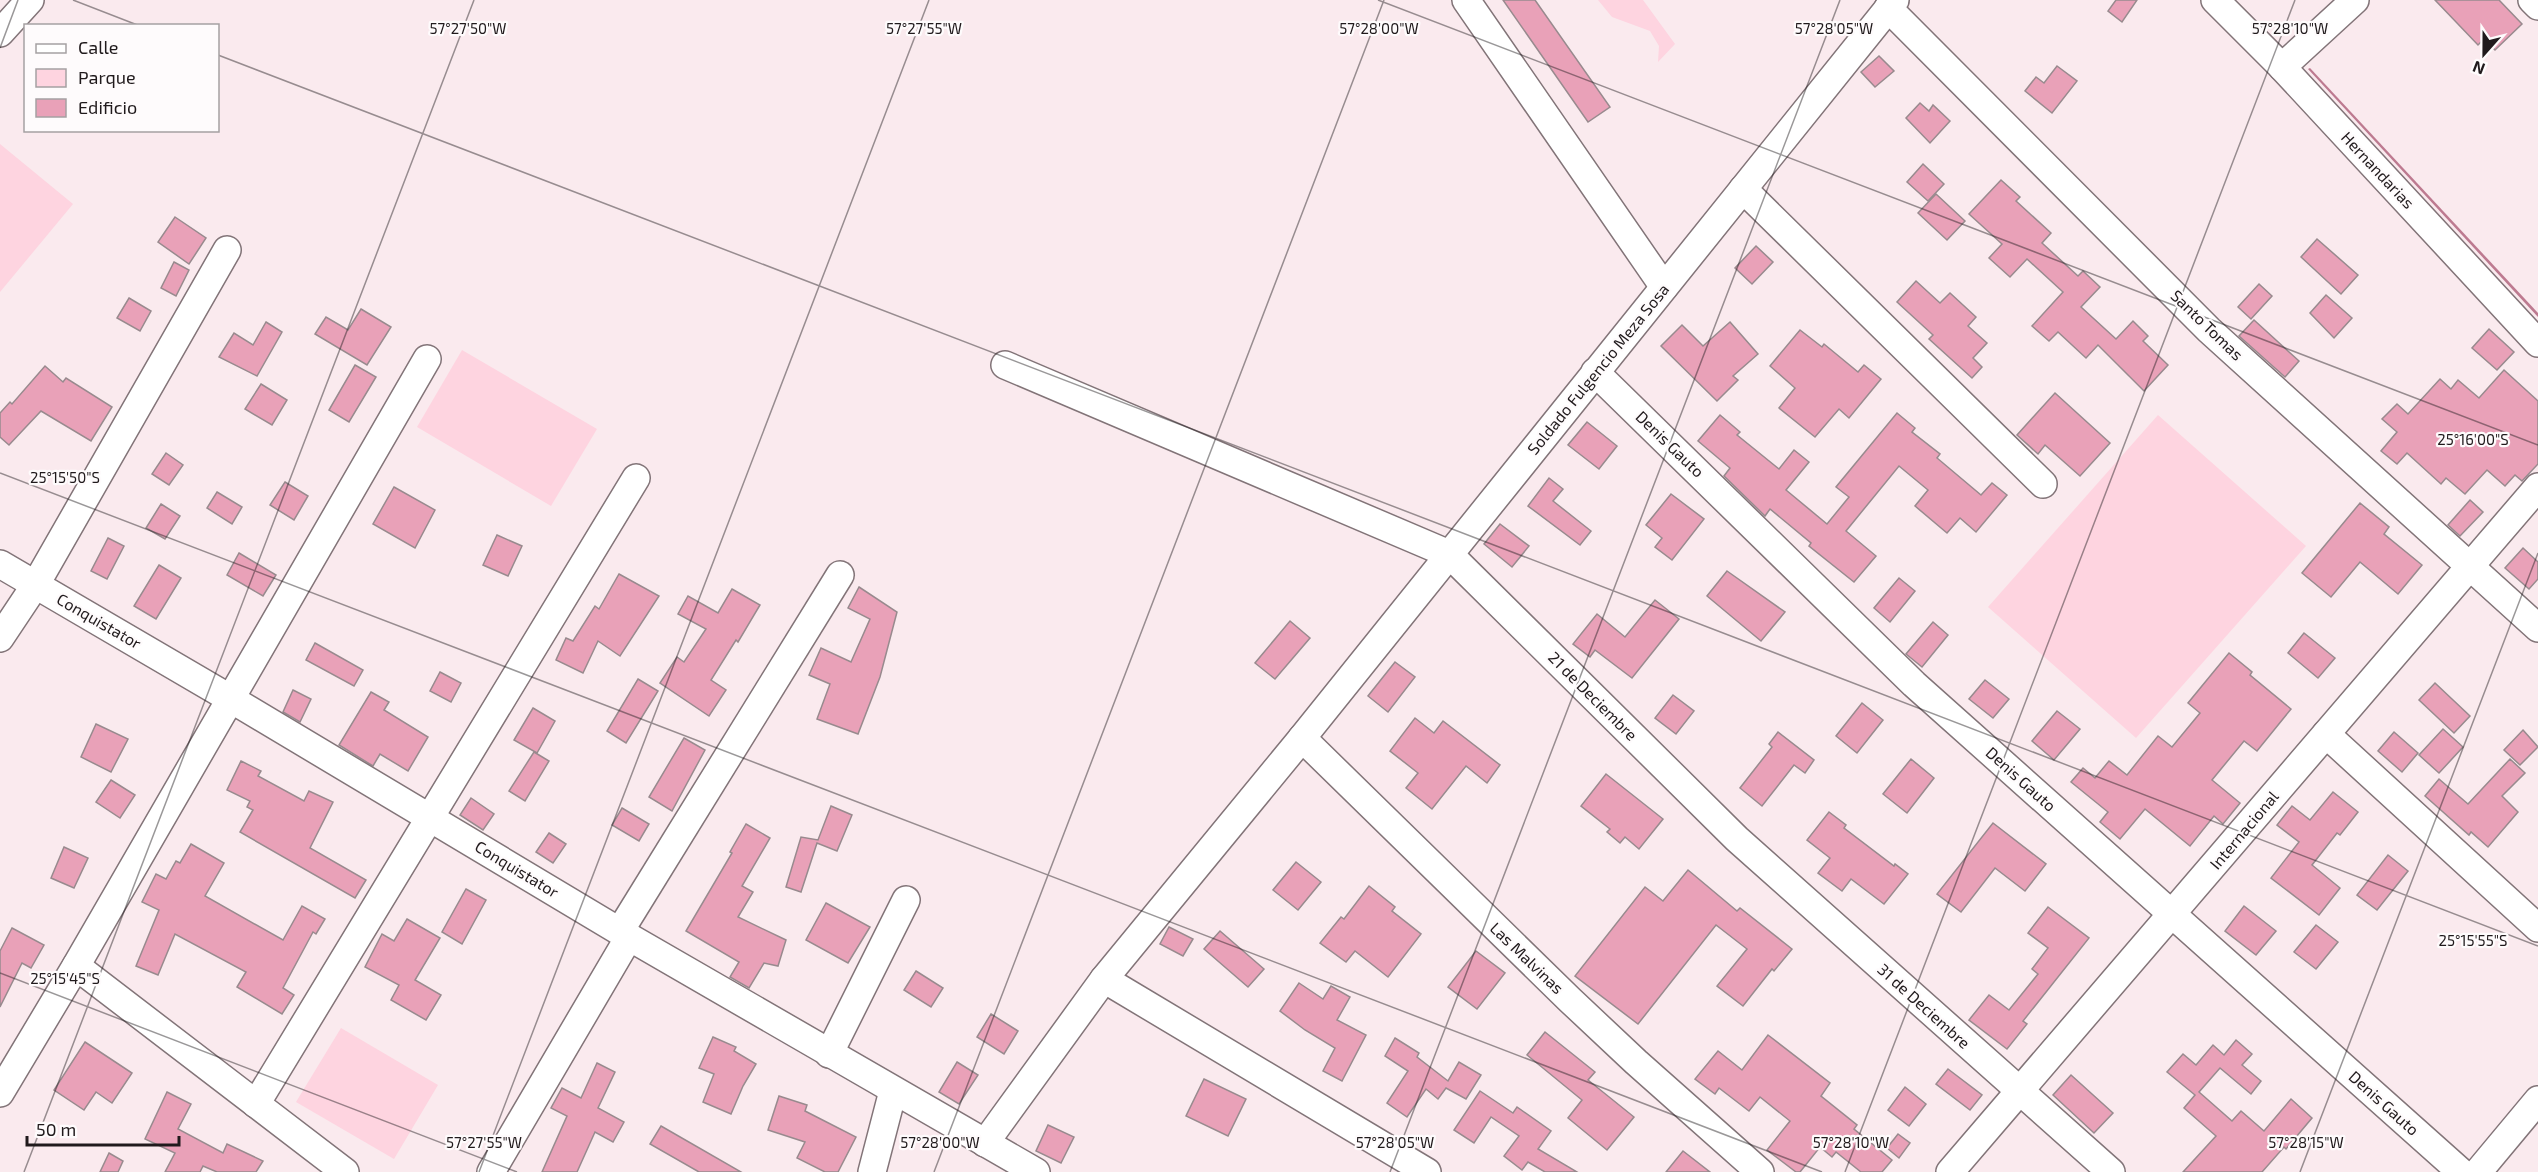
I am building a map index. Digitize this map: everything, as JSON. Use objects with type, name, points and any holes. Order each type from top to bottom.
[{"type":"street","points":[[0,33],[30,0]]},
{"type":"street","points":[[1466,0],[1664,287]]},
{"type":"street","name":"Hernandarias","points":[[2215,0],[2282,67],[2538,343]]},
{"type":"street","points":[[2282,67],[2355,0]]},
{"type":"street","points":[[2532,0],[2538,6]]},
{"type":"street","name":"Soldado Fulgencio Meza Sosa","points":[[985,1143],[1104,979],[1302,738],[1891,4]]},
{"type":"street","name":"Santo Tomas","points":[[1891,4],[2209,330],[2538,628]]},
{"type":"street","points":[[1743,189],[2043,484]]},
{"type":"street","points":[[0,638],[36,584],[227,250]]},
{"type":"street","points":[[0,1093],[76,966],[427,359]]},
{"type":"street","points":[[1005,365],[1449,554]]},
{"type":"street","name":"Denis Gauto","points":[[1595,372],[1914,684],[2461,1172]]},
{"type":"street","points":[[256,1104],[636,478]]},
{"type":"street","name":"Internacional","points":[[1950,1172],[2538,487]]},
{"type":"street","name":"21 de Deciembre","points":[[1449,554],[1737,839]]},
{"type":"street","name":"Conquistator","points":[[0,564],[829,1054],[1036,1172]]},
{"type":"street","points":[[491,1172],[625,934],[840,575]]},
{"type":"street","points":[[2326,734],[2538,928]]},
{"type":"street","name":"Las Malvinas","points":[[1302,738],[1635,1062],[1760,1172]]},
{"type":"street","name":"31 de Deciembre","points":[[1737,839],[2111,1172]]},
{"type":"street","points":[[829,1054],[906,900]]},
{"type":"street","points":[[76,966],[345,1172]]},
{"type":"street","points":[[1104,979],[1427,1172]]},
{"type":"street","points":[[872,1172],[893,1091]]},
{"type":"street","points":[[2478,1172],[2538,1100]]},
{"type":"green space","points":[[1598,0],[1643,0],[1675,44],[1658,62],[1659,46],[1650,31],[1612,17]]},
{"type":"green space","points":[[0,144],[73,204],[0,292]]},
{"type":"green space","points":[[462,350],[597,429],[551,506],[417,427]]},
{"type":"green space","points":[[2158,415],[2306,546],[2136,738],[1988,607]]},
{"type":"green space","points":[[341,1028],[438,1085],[394,1159],[296,1102]]},
{"type":"shaded area","points":[[2310,68],[2538,313],[2538,317],[2308,69]]},
{"type":"building","points":[[1503,0],[1535,0],[1610,107],[1588,122]]},
{"type":"building","points":[[2116,0],[2137,0],[2122,22],[2108,11]]},
{"type":"building","points":[[2435,0],[2499,0],[2522,24],[2495,50],[2484,39],[2478,45]]},
{"type":"building","points":[[1879,56],[1894,71],[1875,87],[1861,72]]},
{"type":"building","points":[[2057,66],[2077,81],[2052,113],[2025,91],[2036,77],[2044,83]]},
{"type":"building","points":[[1920,103],[1929,111],[1933,105],[1950,121],[1930,143],[1906,118]]},
{"type":"building","points":[[1923,164],[1944,184],[1928,201],[1907,182]]},
{"type":"building","points":[[2001,180],[2020,197],[2016,201],[2051,233],[2042,243],[2078,276],[2083,271],[2100,287],[2081,307],[2116,339],[2133,321],[2148,336],[2143,341],[2168,365],[2144,391],[2098,345],[2086,358],[2058,332],[2049,341],[2032,326],[2063,292],[2027,259],[2010,277],[1989,258],[2002,244],[1969,214]]},
{"type":"building","points":[[1936,194],[1965,221],[1947,240],[1918,213]]},
{"type":"building","points":[[175,217],[206,238],[189,264],[158,242]]},
{"type":"building","points":[[2317,239],[2358,275],[2341,294],[2301,257]]},
{"type":"building","points":[[1756,246],[1773,262],[1752,284],[1735,268]]},
{"type":"building","points":[[174,262],[189,270],[176,296],[161,288]]},
{"type":"building","points":[[1916,281],[1940,303],[1950,293],[1976,317],[1968,326],[1987,343],[1973,358],[1982,367],[1972,378],[1929,339],[1933,335],[1897,302]]},
{"type":"building","points":[[2259,284],[2272,296],[2251,319],[2238,307]]},
{"type":"building","points":[[2326,295],[2352,318],[2334,338],[2310,313]]},
{"type":"building","points":[[129,298],[151,311],[140,331],[117,318]]},
{"type":"building","points":[[361,309],[391,327],[367,365],[315,334],[326,317],[348,330]]},
{"type":"building","points":[[2254,320],[2299,361],[2285,377],[2239,336]]},
{"type":"building","points":[[266,322],[282,332],[257,376],[219,357],[234,333],[253,345]]},
{"type":"building","points":[[1730,322],[1758,354],[1733,376],[1738,380],[1717,401],[1661,346],[1682,325],[1703,346]]},
{"type":"building","points":[[2489,329],[2514,352],[2497,370],[2472,348]]},
{"type":"building","points":[[1800,330],[1822,347],[1824,344],[1858,372],[1864,365],[1881,379],[1849,418],[1839,409],[1815,437],[1779,408],[1795,388],[1770,366]]},
{"type":"building","points":[[355,365],[376,377],[349,422],[329,410]]},
{"type":"building","points":[[45,366],[63,382],[66,378],[112,407],[91,441],[41,411],[9,445],[0,437],[0,413],[10,402],[12,404]]},
{"type":"building","points":[[2504,370],[2538,401],[2538,464],[2522,481],[2515,475],[2505,486],[2487,470],[2465,494],[2446,478],[2441,484],[2407,453],[2397,464],[2381,451],[2397,432],[2382,419],[2397,404],[2408,414],[2440,379],[2451,389],[2458,380],[2479,398]]},
{"type":"building","points":[[261,384],[287,400],[272,425],[245,409]]},
{"type":"building","points":[[2055,393],[2110,443],[2080,476],[2045,445],[2038,454],[2017,435]]},
{"type":"building","points":[[1897,413],[1915,428],[1912,432],[1940,454],[1937,458],[1981,495],[1992,483],[2007,495],[1976,532],[1960,518],[1947,533],[1915,506],[1928,490],[1899,466],[1846,531],[1876,556],[1854,582],[1809,546],[1811,543],[1770,509],[1765,516],[1724,476],[1730,468],[1698,441],[1720,415],[1740,432],[1737,435],[1779,469],[1794,450],[1809,462],[1786,490],[1827,524],[1849,497],[1836,487]]},
{"type":"building","points":[[1587,422],[1617,446],[1599,469],[1568,445]]},
{"type":"building","points":[[166,453],[183,465],[169,485],[152,474]]},
{"type":"building","points":[[1549,478],[1563,489],[1553,501],[1591,531],[1580,545],[1528,506]]},
{"type":"building","points":[[285,482],[308,496],[294,520],[270,505]]},
{"type":"building","points":[[394,487],[435,510],[415,548],[373,524]]},
{"type":"building","points":[[217,492],[242,507],[232,524],[207,508]]},
{"type":"building","points":[[1671,494],[1704,519],[1672,560],[1655,547],[1662,538],[1646,525]]},
{"type":"building","points":[[2470,500],[2483,512],[2460,536],[2448,525]]},
{"type":"building","points":[[2360,503],[2389,527],[2384,534],[2422,565],[2398,594],[2360,562],[2331,597],[2302,573]]},
{"type":"building","points":[[161,504],[180,516],[165,539],[146,528]]},
{"type":"building","points":[[1500,524],[1529,546],[1512,567],[1484,544]]},
{"type":"building","points":[[497,535],[522,546],[508,576],[483,565]]},
{"type":"building","points":[[108,538],[124,546],[107,579],[91,571]]},
{"type":"building","points":[[2523,548],[2538,562],[2538,579],[2529,589],[2505,568]]},
{"type":"building","points":[[239,553],[276,575],[263,596],[227,575]]},
{"type":"building","points":[[159,565],[181,578],[156,619],[134,606]]},
{"type":"building","points":[[1727,571],[1785,612],[1761,641],[1707,596]]},
{"type":"building","points":[[619,574],[659,596],[620,656],[598,641],[583,673],[556,660],[566,638],[573,641],[595,606],[599,609]]},
{"type":"building","points":[[1899,578],[1915,591],[1890,622],[1874,608]]},
{"type":"building","points":[[859,587],[897,612],[880,677],[858,734],[817,719],[830,684],[809,675],[821,648],[851,662],[870,619],[848,608]]},
{"type":"building","points":[[732,589],[760,605],[738,642],[736,640],[711,680],[726,690],[709,716],[660,683],[677,657],[684,662],[706,629],[678,614],[688,596],[718,613]]},
{"type":"building","points":[[1655,600],[1679,619],[1632,678],[1595,650],[1590,657],[1573,644],[1597,614],[1625,637]]},
{"type":"building","points":[[1290,621],[1310,638],[1275,679],[1255,663]]},
{"type":"building","points":[[1933,622],[1948,635],[1922,667],[1906,654]]},
{"type":"building","points":[[2304,633],[2335,658],[2318,678],[2288,653]]},
{"type":"building","points":[[315,643],[363,670],[354,686],[306,660]]},
{"type":"building","points":[[2229,653],[2252,672],[2250,675],[2291,709],[2257,751],[2244,741],[2212,780],[2240,803],[2223,824],[2214,816],[2190,846],[2145,809],[2120,839],[2100,822],[2108,812],[2071,782],[2083,768],[2095,778],[2109,761],[2127,775],[2158,736],[2172,747],[2200,713],[2188,703]]},
{"type":"building","points":[[1395,662],[1415,677],[1388,712],[1368,696]]},
{"type":"building","points":[[440,672],[461,683],[451,702],[430,691]]},
{"type":"building","points":[[638,679],[658,691],[626,743],[607,731]]},
{"type":"building","points":[[1985,680],[2009,699],[1993,718],[1969,699]]},
{"type":"building","points":[[2435,683],[2470,716],[2454,733],[2419,700]]},
{"type":"building","points":[[293,690],[311,699],[300,722],[283,712]]},
{"type":"building","points":[[371,692],[389,702],[384,710],[428,737],[408,771],[380,754],[373,766],[339,745]]},
{"type":"building","points":[[1673,695],[1694,711],[1676,734],[1655,718]]},
{"type":"building","points":[[1862,703],[1883,720],[1857,753],[1836,736]]},
{"type":"building","points":[[533,708],[555,721],[537,753],[514,740]]},
{"type":"building","points":[[2057,711],[2080,729],[2054,760],[2032,741]]},
{"type":"building","points":[[1415,718],[1434,733],[1443,721],[1500,765],[1487,783],[1466,766],[1432,809],[1406,788],[1418,773],[1390,751]]},
{"type":"building","points":[[96,724],[128,739],[111,772],[81,757]]},
{"type":"building","points":[[2443,729],[2463,747],[2439,773],[2419,755]]},
{"type":"building","points":[[2523,730],[2538,747],[2520,765],[2504,750]]},
{"type":"building","points":[[1778,732],[1814,760],[1805,773],[1794,765],[1762,806],[1740,788],[1772,747],[1769,744]]},
{"type":"building","points":[[2394,732],[2418,753],[2402,772],[2378,751]]},
{"type":"building","points":[[684,738],[705,750],[672,811],[649,797]]},
{"type":"building","points":[[534,752],[549,761],[525,801],[509,791]]},
{"type":"building","points":[[1911,759],[1934,778],[1907,813],[1883,794]]},
{"type":"building","points":[[2510,759],[2525,773],[2502,796],[2518,812],[2488,847],[2471,832],[2469,835],[2425,796],[2439,779],[2468,804]]},
{"type":"building","points":[[241,761],[261,771],[258,776],[304,801],[309,791],[333,802],[310,848],[366,880],[355,898],[240,832],[253,810],[247,807],[250,801],[227,790]]},
{"type":"building","points":[[1606,774],[1663,819],[1639,849],[1625,837],[1620,843],[1607,832],[1610,829],[1581,806]]},
{"type":"building","points":[[111,780],[135,795],[120,818],[96,802]]},
{"type":"building","points":[[2333,792],[2358,812],[2340,835],[2337,833],[2312,865],[2340,888],[2319,915],[2271,878],[2299,842],[2277,825],[2292,806],[2310,820]]},
{"type":"building","points":[[471,798],[494,814],[483,830],[460,815]]},
{"type":"building","points":[[831,806],[852,815],[837,851],[817,843],[801,892],[786,887],[801,837],[818,840]]},
{"type":"building","points":[[622,808],[649,824],[639,841],[612,825]]},
{"type":"building","points":[[1829,812],[1846,825],[1844,828],[1908,874],[1884,904],[1851,879],[1842,891],[1818,873],[1830,858],[1807,840]]},
{"type":"building","points":[[1993,823],[2046,864],[2025,891],[1995,868],[1961,912],[1937,894]]},
{"type":"building","points":[[746,824],[770,838],[742,886],[753,892],[738,917],[786,940],[778,966],[764,963],[749,988],[730,977],[739,962],[686,931],[732,853],[730,852]]},
{"type":"building","points":[[549,833],[566,844],[553,863],[536,852]]},
{"type":"building","points":[[191,844],[224,863],[205,896],[283,940],[302,906],[325,919],[316,934],[313,932],[283,988],[294,995],[282,1014],[237,987],[246,972],[175,934],[158,975],[136,966],[159,910],[142,902],[156,874],[166,879],[176,861],[180,863]]},
{"type":"building","points":[[64,847],[88,858],[74,888],[51,878]]},
{"type":"building","points":[[2388,855],[2408,871],[2377,910],[2357,895]]},
{"type":"building","points":[[1296,862],[1321,882],[1298,910],[1273,890]]},
{"type":"building","points":[[1688,870],[1737,911],[1740,908],[1792,949],[1774,971],[1772,969],[1743,1006],[1717,986],[1747,949],[1716,925],[1638,1024],[1575,976],[1645,887],[1663,901]]},
{"type":"building","points":[[1369,886],[1395,907],[1392,911],[1421,934],[1388,977],[1355,951],[1346,962],[1320,943],[1341,917],[1344,919]]},
{"type":"building","points":[[466,889],[486,900],[462,944],[442,932]]},
{"type":"building","points":[[826,903],[870,927],[848,963],[806,940]]},
{"type":"building","points":[[2244,906],[2276,931],[2256,955],[2225,931]]},
{"type":"building","points":[[2048,907],[2089,938],[2023,1021],[2027,1024],[2007,1049],[1969,1020],[1989,995],[2009,1010],[2038,974],[2032,969],[2048,948],[2028,933]]},
{"type":"building","points":[[407,919],[440,938],[415,980],[441,995],[426,1020],[391,1000],[399,985],[365,967],[382,934],[394,941]]},
{"type":"building","points":[[2316,925],[2338,942],[2316,969],[2294,952]]},
{"type":"building","points":[[1169,927],[1193,939],[1183,956],[1160,944]]},
{"type":"building","points":[[12,928],[44,945],[31,968],[22,963],[0,1007],[0,951]]},
{"type":"building","points":[[1220,931],[1264,969],[1248,987],[1204,949]]},
{"type":"building","points":[[1476,951],[1505,973],[1477,1009],[1448,987]]},
{"type":"building","points":[[916,971],[943,988],[931,1007],[904,990]]},
{"type":"building","points":[[1299,983],[1323,999],[1331,986],[1350,997],[1337,1020],[1366,1035],[1342,1081],[1323,1071],[1335,1048],[1305,1030],[1280,1011]]},
{"type":"building","points":[[991,1014],[1018,1031],[1004,1054],[977,1037]]},
{"type":"building","points":[[1545,1032],[1595,1072],[1588,1080],[1634,1117],[1607,1150],[1568,1118],[1582,1100],[1527,1055]]},
{"type":"building","points":[[1768,1035],[1830,1083],[1821,1096],[1857,1125],[1854,1129],[1892,1160],[1882,1172],[1861,1172],[1836,1152],[1832,1157],[1820,1147],[1800,1172],[1796,1172],[1767,1150],[1790,1121],[1760,1097],[1749,1111],[1719,1088],[1715,1094],[1695,1079],[1718,1051],[1742,1070]]},
{"type":"building","points":[[713,1037],[736,1047],[734,1051],[756,1064],[731,1114],[703,1102],[714,1074],[699,1068]]},
{"type":"building","points":[[1395,1038],[1419,1053],[1417,1057],[1448,1081],[1459,1062],[1481,1075],[1466,1099],[1446,1088],[1438,1099],[1426,1089],[1407,1117],[1387,1103],[1408,1071],[1385,1056]]},
{"type":"building","points":[[2236,1040],[2252,1054],[2242,1065],[2261,1081],[2251,1094],[2220,1068],[2199,1092],[2232,1121],[2241,1111],[2264,1131],[2291,1099],[2312,1118],[2286,1149],[2284,1147],[2262,1172],[2183,1172],[2216,1136],[2184,1108],[2195,1095],[2167,1072],[2183,1054],[2196,1065],[2213,1045],[2224,1055]]},
{"type":"building","points":[[85,1042],[132,1073],[112,1103],[96,1092],[84,1110],[54,1090]]},
{"type":"building","points":[[957,1062],[978,1075],[959,1104],[939,1092]]},
{"type":"building","points":[[597,1063],[615,1072],[598,1108],[624,1122],[613,1142],[595,1132],[577,1172],[542,1172],[567,1116],[551,1108],[562,1088],[581,1098]]},
{"type":"building","points":[[1948,1069],[1982,1095],[1970,1110],[1936,1084]]},
{"type":"building","points":[[2071,1075],[2113,1113],[2094,1133],[2053,1095]]},
{"type":"building","points":[[1204,1079],[1246,1099],[1228,1136],[1186,1116]]},
{"type":"building","points":[[1905,1087],[1926,1104],[1909,1126],[1888,1110]]},
{"type":"building","points":[[1480,1091],[1513,1113],[1517,1107],[1551,1131],[1538,1149],[1577,1172],[1545,1172],[1528,1162],[1522,1170],[1504,1156],[1519,1136],[1491,1117],[1474,1143],[1454,1130]]},
{"type":"building","points":[[167,1092],[191,1104],[178,1129],[223,1153],[227,1144],[263,1161],[256,1172],[217,1172],[203,1166],[200,1172],[165,1172],[175,1153],[145,1139]]},
{"type":"building","points":[[779,1096],[807,1105],[805,1111],[856,1137],[838,1172],[825,1172],[797,1158],[805,1142],[768,1130]]},
{"type":"building","points":[[1048,1125],[1074,1137],[1061,1163],[1036,1151]]},
{"type":"building","points":[[661,1126],[741,1172],[699,1172],[650,1144]]},
{"type":"building","points":[[1898,1134],[1910,1143],[1899,1158],[1887,1148]]},
{"type":"building","points":[[1683,1151],[1710,1172],[1666,1172]]},
{"type":"building","points":[[109,1153],[123,1161],[118,1172],[100,1172]]}]
